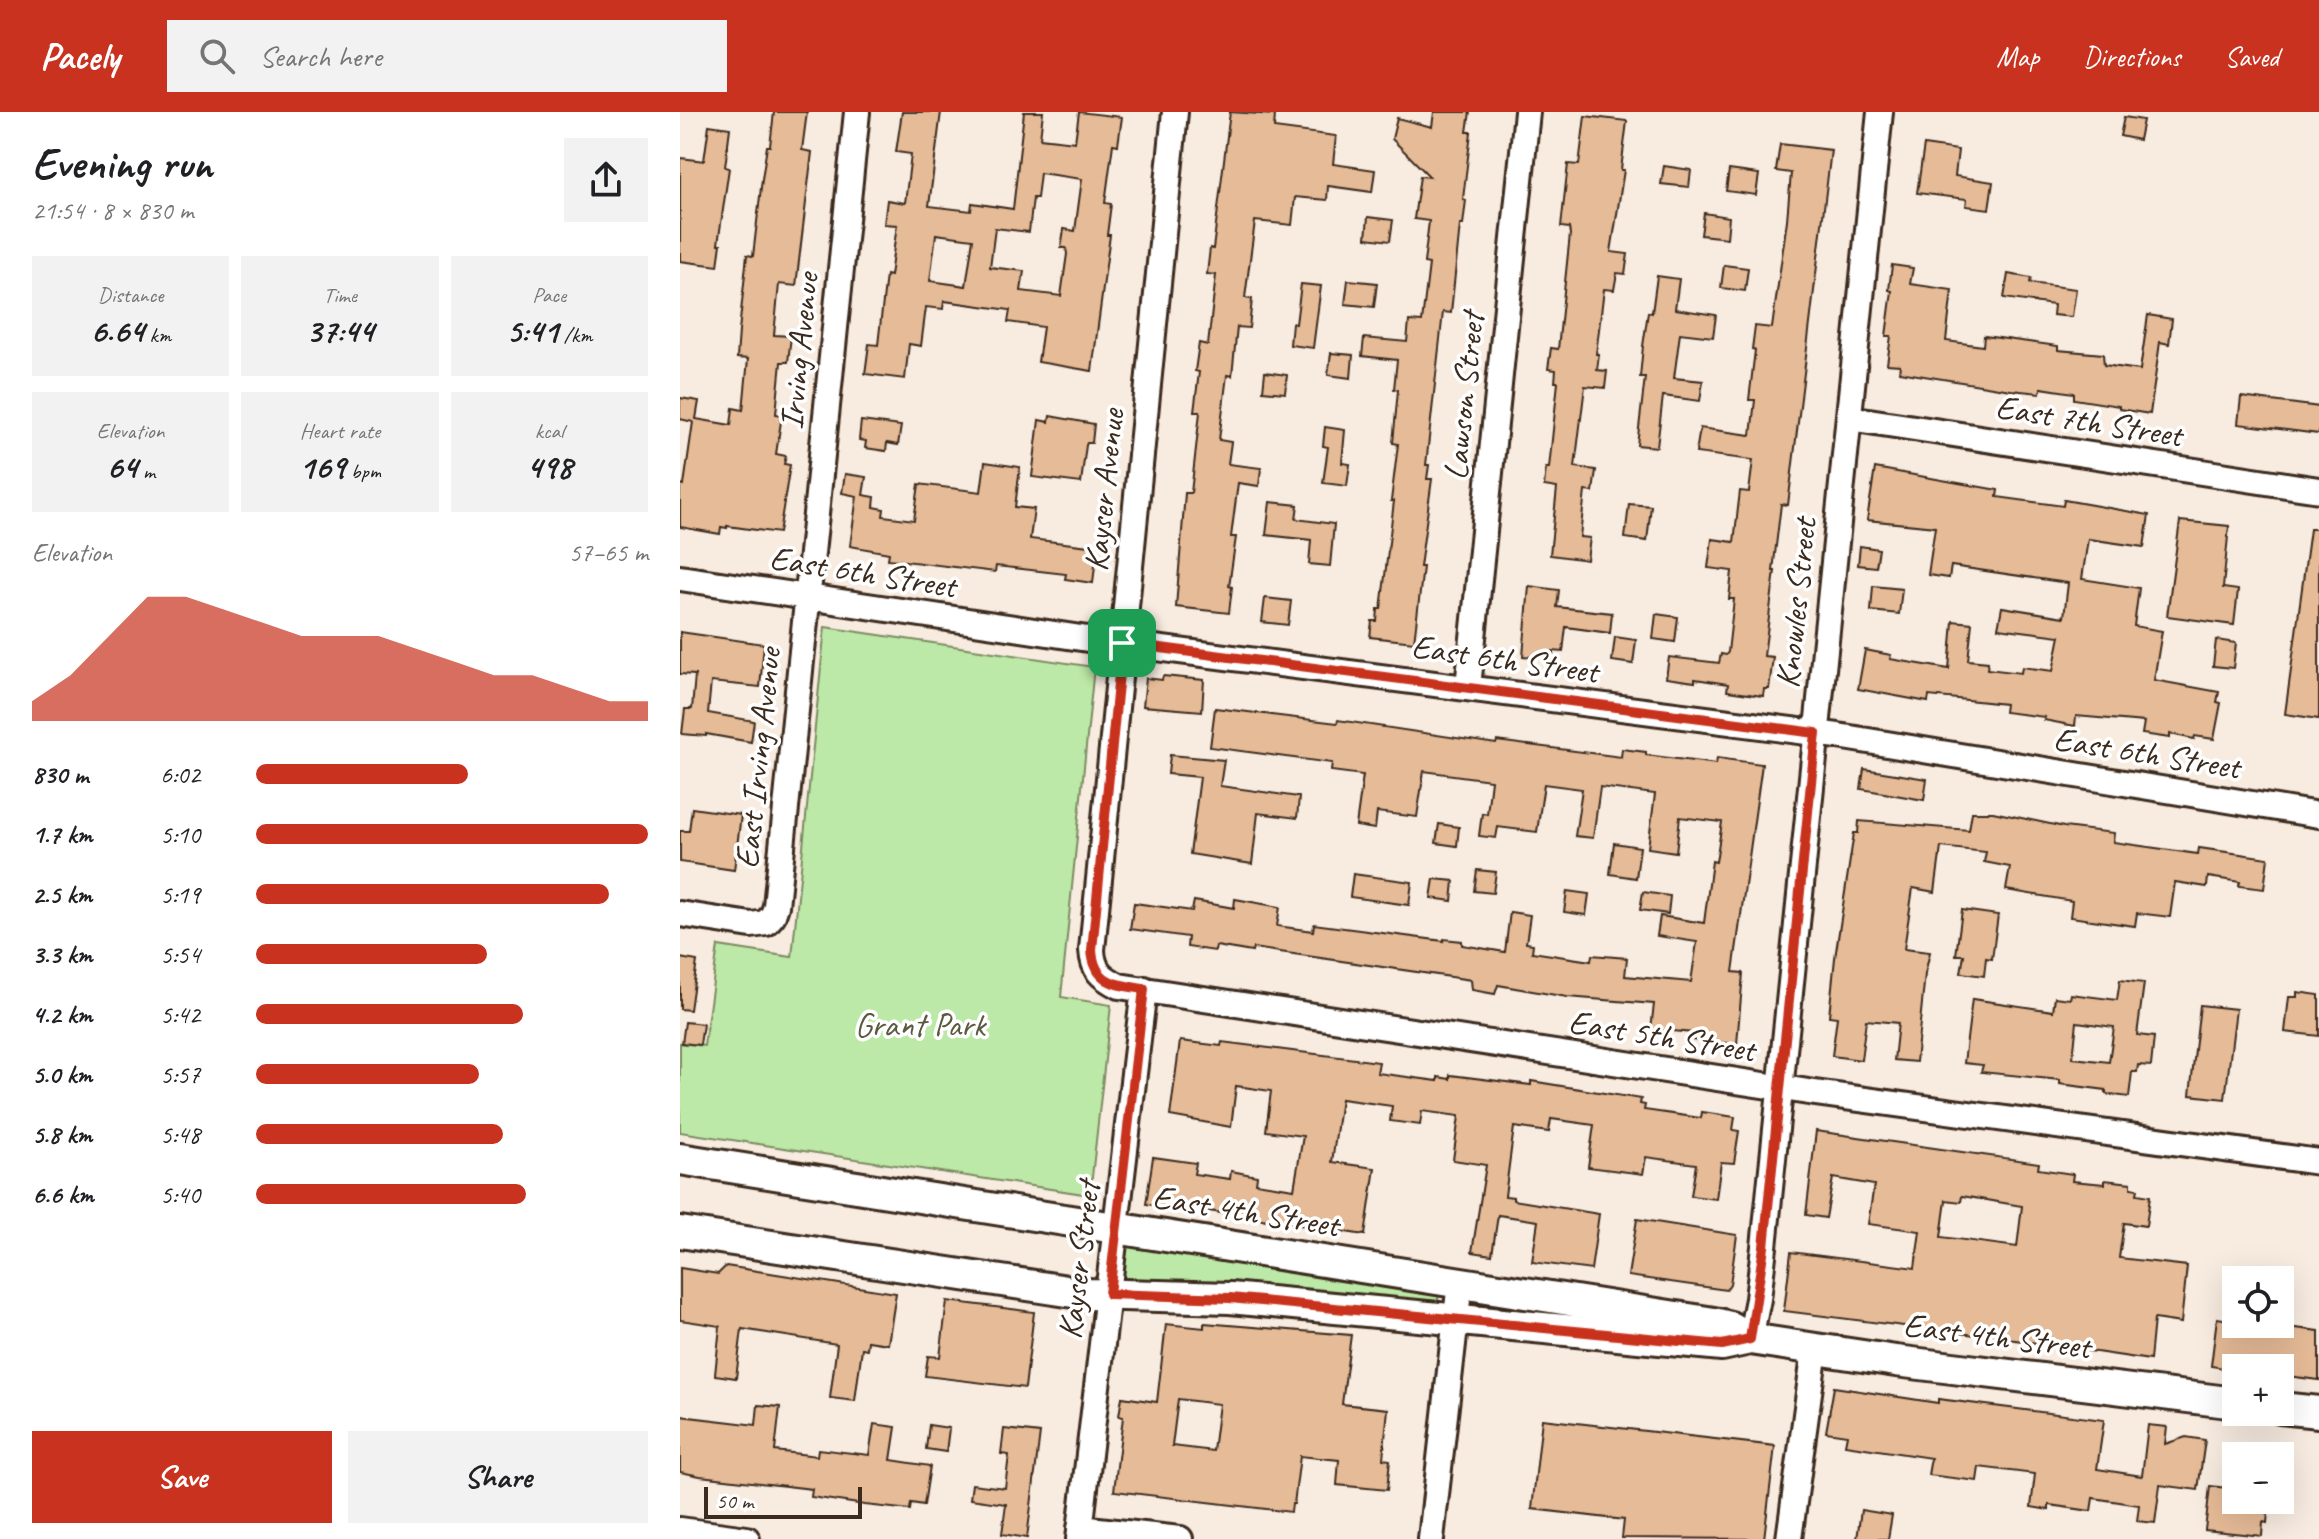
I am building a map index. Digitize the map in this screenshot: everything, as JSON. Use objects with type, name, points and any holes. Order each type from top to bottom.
[{"type":"street","name":"Irving Avenue","points":[[807,597],[857,112]]},
{"type":"street","name":"Kayser Avenue","points":[[1095,969],[1092,950],[1175,112]]},
{"type":"street","name":"Lawson Street","points":[[1468,687],[1527,112]]},
{"type":"street","name":"Knowles Street","points":[[1750,1339],[1760,1286],[1880,112]]},
{"type":"street","name":"East 7th Street","points":[[1849,418],[2319,490]]},
{"type":"street","name":"East 6th Street","points":[[680,578],[1122,643],[1816,733],[2319,815]]},
{"type":"street","name":"East Irving Avenue","points":[[680,914],[751,925],[766,923],[773,915],[807,597]]},
{"type":"street","name":"East 5th Street","points":[[1095,969],[1119,986],[1780,1088],[2319,1162]]},
{"type":"street","name":"Kayser Street","points":[[1080,1533],[1144,989]]},
{"type":"street","name":"East 4th Street","points":[[680,1159],[1714,1323],[1730,1327],[1750,1339]]},
{"type":"street","name":"East 4th Street","points":[[680,1232],[1063,1291],[1230,1298],[1722,1345],[1750,1339],[2222,1401]]},
{"type":"street","points":[[1431,1539],[1460,1282]]},
{"type":"street","points":[[1789,1539],[1815,1349]]},
{"type":"street","points":[[2294,1409],[2319,1412]]},
{"type":"street","points":[[680,1530],[747,1539]]},
{"type":"street","points":[[1080,1533],[1180,1539]]},
{"type":"green space","name":"Grant Park","points":[[825,627],[1094,667],[1061,997],[1111,1005],[1090,1195],[680,1132],[680,1043],[704,1046],[718,946],[792,957]]},
{"type":"green space","points":[[1126,1242],[1440,1292],[1437,1303],[1125,1280],[1122,1272]]},
{"type":"building","points":[[774,112],[807,112],[802,150],[812,152],[796,286],[779,284],[774,335],[791,336],[788,362],[781,362],[776,414],[782,415],[776,454],[786,456],[784,464],[790,465],[779,533],[727,526],[721,527],[720,534],[680,527],[680,484],[684,485],[693,422],[680,419],[680,398],[699,401],[696,419],[731,425],[733,408],[743,410],[748,359],[737,358],[739,331],[747,255],[753,256]]},
{"type":"building","points":[[902,112],[941,112],[929,206],[971,211],[972,203],[1013,209],[1024,112],[1043,112],[1040,138],[1075,142],[1079,112],[1122,117],[1118,145],[1113,144],[1105,203],[1111,204],[1107,235],[1110,235],[1092,371],[1038,362],[1043,327],[1008,322],[1010,310],[944,301],[943,309],[926,307],[921,346],[909,344],[905,379],[865,374],[869,344],[878,345],[886,275],[890,276],[897,225],[884,224],[887,200],[905,203],[911,154],[896,152]],"holes":[[[1040,173],[1082,179],[1075,231],[1064,229],[1061,248],[1066,248],[1067,254],[1061,296],[1021,291],[1024,271],[990,267],[995,228],[1029,232]],[[936,234],[973,239],[966,286],[930,281]]]},
{"type":"building","points":[[1230,112],[1275,115],[1274,128],[1336,136],[1333,164],[1375,170],[1372,192],[1328,186],[1327,200],[1295,197],[1292,225],[1255,221],[1245,298],[1252,299],[1249,328],[1237,327],[1232,376],[1227,375],[1219,440],[1231,442],[1228,464],[1261,468],[1259,486],[1238,483],[1231,537],[1236,537],[1229,586],[1232,587],[1229,613],[1176,607],[1185,493],[1191,493],[1200,412],[1194,412],[1199,372],[1195,371],[1199,343],[1208,345],[1216,275],[1207,274],[1210,248],[1213,249]]},
{"type":"building","points":[[1434,112],[1470,112],[1467,132],[1471,132],[1463,199],[1466,200],[1463,225],[1460,225],[1451,313],[1443,312],[1426,465],[1429,465],[1427,479],[1432,479],[1414,642],[1370,637],[1372,621],[1377,621],[1378,609],[1381,609],[1394,501],[1391,501],[1398,444],[1393,443],[1398,390],[1394,389],[1397,360],[1362,356],[1364,338],[1407,342],[1409,321],[1422,322],[1429,264],[1424,263],[1429,221],[1414,219],[1420,176],[1430,177],[1392,139],[1397,118],[1432,127]]},
{"type":"building","points":[[1585,116],[1627,121],[1621,170],[1624,170],[1611,252],[1628,254],[1625,274],[1617,273],[1614,290],[1604,289],[1596,354],[1599,354],[1597,370],[1607,371],[1605,388],[1585,386],[1575,467],[1596,470],[1593,492],[1585,491],[1580,537],[1590,538],[1587,560],[1550,555],[1557,488],[1544,486],[1546,468],[1549,468],[1558,382],[1555,382],[1556,370],[1548,369],[1551,348],[1558,349],[1570,234],[1569,228],[1561,227],[1568,164],[1579,165]]},
{"type":"building","points":[[2124,117],[2143,120],[2139,140],[2120,136]]},
{"type":"building","points":[[709,125],[730,128],[725,167],[729,168],[718,244],[721,244],[718,266],[680,261],[680,158],[704,161]]},
{"type":"building","points":[[1780,144],[1831,150],[1788,505],[1781,504],[1764,656],[1773,657],[1769,689],[1764,689],[1763,696],[1727,691],[1728,684],[1666,678],[1669,657],[1719,663],[1721,654],[1728,652],[1734,599],[1729,599],[1732,571],[1708,568],[1712,539],[1734,542],[1740,491],[1749,492],[1753,460],[1696,453],[1700,428],[1751,435],[1755,400],[1749,400],[1755,326],[1772,328],[1787,220],[1791,173],[1776,171]]},
{"type":"building","points":[[1924,145],[1958,150],[1955,176],[1993,182],[1989,209],[1966,206],[1967,199],[1917,193]]},
{"type":"building","points":[[1664,166],[1691,170],[1689,187],[1661,184]]},
{"type":"building","points":[[1729,170],[1759,174],[1756,195],[1726,191]]},
{"type":"building","points":[[1704,213],[1729,217],[1727,238],[1701,235]]},
{"type":"building","points":[[1368,217],[1393,220],[1390,241],[1366,238]]},
{"type":"building","points":[[1724,265],[1748,268],[1745,291],[1721,288]]},
{"type":"building","points":[[1892,265],[1913,268],[1910,284],[1952,290],[1946,341],[1983,346],[1984,336],[2058,346],[2058,350],[2103,354],[2104,365],[2140,370],[2148,315],[2172,319],[2169,344],[2160,342],[2150,414],[2074,399],[2074,393],[2041,388],[2040,393],[2011,390],[1899,372],[1900,365],[1887,364],[1891,336],[1886,336]]},
{"type":"building","points":[[2008,274],[2031,278],[2030,283],[2076,289],[2072,317],[2053,315],[2054,305],[2004,298]]},
{"type":"building","points":[[1657,276],[1679,279],[1675,309],[1716,315],[1713,337],[1680,333],[1674,378],[1703,381],[1700,401],[1663,396],[1657,447],[1637,445],[1645,377],[1640,377],[1643,346]]},
{"type":"building","points":[[1348,280],[1377,283],[1374,307],[1345,304]]},
{"type":"building","points":[[1301,284],[1321,286],[1313,348],[1290,345]]},
{"type":"building","points":[[1331,353],[1353,355],[1351,378],[1328,375]]},
{"type":"building","points":[[1265,372],[1287,375],[1285,393],[1263,391]]},
{"type":"building","points":[[2241,397],[2319,407],[2319,434],[2238,424]]},
{"type":"building","points":[[1050,416],[1094,424],[1092,443],[1086,445],[1081,483],[1032,477],[1039,420],[1049,422]]},
{"type":"building","points":[[861,421],[901,426],[898,445],[887,443],[886,451],[865,448],[866,441],[859,440]]},
{"type":"building","points":[[1325,427],[1345,430],[1342,463],[1350,464],[1347,486],[1323,483],[1328,447],[1323,446]]},
{"type":"building","points":[[985,462],[1020,467],[1015,507],[1034,509],[1030,539],[1097,547],[1093,583],[1065,579],[1066,574],[996,566],[995,572],[888,559],[889,553],[850,546],[857,496],[842,493],[845,474],[866,477],[863,495],[875,497],[874,507],[884,509],[883,516],[914,520],[919,484],[981,492]]},
{"type":"building","points":[[1875,468],[1998,490],[1997,497],[2063,506],[2064,500],[2149,515],[2144,547],[2088,539],[2082,579],[2139,588],[2134,626],[2162,631],[2154,680],[2219,692],[2217,702],[2221,703],[2214,739],[2142,734],[2144,722],[2076,716],[2075,726],[2044,720],[2045,717],[2004,712],[2005,704],[1929,696],[1928,702],[1858,689],[1865,650],[1891,655],[1890,659],[1949,669],[1953,621],[1972,623],[1968,660],[1988,662],[1987,669],[2021,673],[2022,667],[2053,671],[2060,636],[1998,628],[2002,607],[2064,617],[2068,583],[1951,566],[1949,578],[1928,575],[1935,527],[1867,520]]},
{"type":"building","points":[[1270,502],[1298,505],[1296,519],[1334,524],[1330,566],[1309,564],[1311,540],[1266,535]]},
{"type":"building","points":[[1629,504],[1651,506],[1647,541],[1625,538]]},
{"type":"building","points":[[2180,521],[2229,526],[2223,588],[2238,590],[2234,625],[2167,616]]},
{"type":"building","points":[[2310,529],[2319,529],[2319,719],[2285,714]]},
{"type":"building","points":[[1860,546],[1879,549],[1876,567],[1858,565]]},
{"type":"building","points":[[1529,586],[1559,590],[1557,607],[1612,613],[1610,633],[1566,627],[1563,652],[1553,651],[1553,659],[1523,656]]},
{"type":"building","points":[[1873,586],[1902,589],[1899,614],[1871,611]]},
{"type":"building","points":[[1265,598],[1291,601],[1288,625],[1262,622]]},
{"type":"building","points":[[1656,614],[1678,617],[1675,642],[1653,639]]},
{"type":"building","points":[[680,632],[764,644],[760,687],[711,682],[708,713],[754,721],[751,742],[706,734],[682,734],[685,709],[692,709],[695,675],[680,674]]},
{"type":"building","points":[[1615,637],[1636,640],[1633,664],[1612,661]]},
{"type":"building","points":[[2216,640],[2236,643],[2233,668],[2213,666]]},
{"type":"building","points":[[1163,676],[1204,680],[1202,711],[1143,706],[1146,678],[1162,680]]},
{"type":"building","points":[[1215,708],[1337,723],[1338,720],[1496,744],[1497,741],[1621,757],[1622,749],[1716,764],[1717,758],[1762,764],[1733,972],[1743,973],[1737,1044],[1692,1040],[1693,1033],[1651,1029],[1654,1004],[1567,997],[1498,985],[1495,994],[1472,990],[1471,980],[1253,948],[1252,952],[1216,946],[1215,951],[1187,947],[1188,937],[1130,929],[1134,903],[1192,911],[1194,901],[1234,908],[1235,899],[1280,907],[1277,926],[1313,931],[1314,924],[1462,941],[1462,945],[1505,952],[1510,912],[1530,915],[1526,943],[1533,944],[1532,952],[1591,961],[1592,955],[1627,958],[1625,976],[1691,982],[1697,942],[1657,936],[1660,916],[1704,923],[1712,861],[1716,862],[1722,822],[1680,817],[1676,852],[1648,848],[1655,794],[1600,787],[1593,838],[1575,836],[1582,789],[1544,784],[1537,832],[1498,827],[1496,838],[1479,836],[1482,813],[1487,814],[1491,780],[1424,771],[1417,817],[1377,812],[1375,829],[1356,826],[1363,775],[1331,771],[1332,763],[1210,747]]},
{"type":"building","points":[[1170,755],[1224,760],[1220,786],[1299,797],[1297,818],[1258,813],[1252,864],[1190,854],[1200,777],[1168,774]]},
{"type":"building","points":[[1864,769],[1927,779],[1924,800],[1861,789]]},
{"type":"building","points":[[692,808],[741,815],[734,870],[680,862],[680,831],[689,831]]},
{"type":"building","points":[[1972,812],[1993,812],[2064,827],[2114,833],[2113,842],[2198,854],[2199,848],[2268,858],[2264,889],[2208,877],[2207,887],[2175,882],[2170,917],[2137,913],[2135,926],[2070,917],[2072,901],[2006,890],[2010,867],[1984,862],[1986,852],[1941,847],[1935,892],[1913,888],[1904,949],[1930,952],[1916,1062],[1894,1060],[1898,1023],[1866,1020],[1861,1060],[1832,1056],[1837,1017],[1829,1016],[1835,958],[1854,833],[1858,833],[1859,821],[1969,830]]},
{"type":"building","points":[[1439,824],[1459,827],[1457,846],[1436,843]]},
{"type":"building","points":[[1614,843],[1640,847],[1636,878],[1610,874]]},
{"type":"building","points":[[1477,870],[1496,872],[1493,893],[1474,891]]},
{"type":"building","points":[[1353,874],[1412,882],[1409,905],[1350,897]]},
{"type":"building","points":[[1434,879],[1454,881],[1452,901],[1431,898]]},
{"type":"building","points":[[1567,891],[1589,894],[1586,915],[1564,912]]},
{"type":"building","points":[[1643,892],[1670,896],[1668,914],[1640,910]]},
{"type":"building","points":[[1962,910],[1998,915],[1992,959],[1986,958],[1984,976],[1961,973],[1964,955],[1956,955]]},
{"type":"building","points":[[680,958],[697,961],[690,1010],[680,1009]]},
{"type":"building","points":[[2120,980],[2144,983],[2137,1035],[2154,1037],[2151,1066],[2138,1065],[2137,1072],[2132,1072],[2129,1097],[2106,1094],[2106,1090],[2060,1084],[2060,1080],[1981,1072],[1983,1065],[1964,1063],[1972,999],[2053,1011],[2055,997],[2070,999],[2071,994],[2117,1000]],"holes":[[[2077,1022],[2114,1027],[2109,1062],[2073,1058]]]},
{"type":"building","points":[[2297,992],[2319,995],[2319,1036],[2285,1032],[2289,997],[2297,997]]},
{"type":"building","points":[[2200,1005],[2236,1009],[2225,1099],[2190,1095]]},
{"type":"building","points":[[685,1022],[703,1024],[700,1045],[682,1043]]},
{"type":"building","points":[[1180,1041],[1221,1046],[1222,1042],[1379,1062],[1377,1073],[1438,1081],[1438,1077],[1450,1079],[1450,1075],[1531,1085],[1531,1081],[1641,1099],[1644,1110],[1701,1118],[1702,1112],[1735,1117],[1733,1130],[1739,1131],[1734,1163],[1721,1162],[1716,1199],[1691,1196],[1696,1164],[1646,1157],[1643,1174],[1588,1167],[1594,1125],[1551,1119],[1549,1132],[1514,1127],[1505,1196],[1513,1197],[1513,1200],[1599,1214],[1591,1270],[1532,1262],[1538,1221],[1498,1215],[1492,1255],[1472,1252],[1486,1165],[1453,1160],[1459,1116],[1422,1111],[1420,1125],[1390,1121],[1392,1106],[1341,1099],[1332,1162],[1375,1168],[1365,1235],[1146,1204],[1153,1157],[1196,1163],[1194,1174],[1230,1179],[1231,1171],[1257,1176],[1256,1183],[1294,1189],[1303,1136],[1266,1131],[1271,1091],[1236,1086],[1231,1127],[1170,1116]]},
{"type":"building","points":[[1816,1131],[2039,1163],[2038,1169],[2073,1174],[2072,1181],[2131,1183],[2131,1188],[2138,1189],[2137,1194],[2150,1196],[2146,1226],[2124,1223],[2119,1258],[2187,1266],[2181,1323],[2154,1319],[2150,1360],[1784,1311],[1791,1252],[1915,1268],[1920,1231],[1868,1224],[1874,1185],[1833,1178],[1826,1218],[1806,1215]],"holes":[[[1962,1196],[2022,1206],[2017,1247],[1941,1237],[1946,1200],[1961,1202]]]},
{"type":"building","points":[[1637,1219],[1737,1235],[1730,1284],[1726,1290],[1628,1276]]},
{"type":"building","points":[[726,1266],[896,1293],[888,1344],[868,1341],[867,1349],[862,1348],[855,1401],[830,1398],[837,1344],[742,1329],[736,1378],[715,1375],[720,1326],[680,1320],[680,1268],[718,1274]]},
{"type":"building","points":[[947,1301],[1034,1312],[1025,1388],[925,1376],[928,1356],[940,1357]]},
{"type":"building","points":[[2217,1318],[2222,1319],[2222,1338],[2294,1338],[2294,1328],[2319,1331],[2319,1380],[2294,1377],[2294,1354],[2222,1354],[2222,1368],[2211,1366]]},
{"type":"building","points":[[1204,1323],[1351,1335],[1342,1404],[1388,1409],[1383,1459],[1390,1460],[1387,1490],[1337,1485],[1339,1460],[1300,1456],[1291,1512],[1114,1491],[1123,1417],[1119,1416],[1122,1397],[1157,1402],[1166,1324],[1204,1328]],"holes":[[[1178,1399],[1219,1404],[1213,1451],[1172,1446]]]},
{"type":"building","points":[[1834,1387],[1938,1403],[1938,1399],[2104,1420],[2097,1469],[2142,1476],[2148,1425],[2167,1427],[2165,1444],[2186,1437],[2205,1440],[2198,1490],[2160,1485],[2155,1523],[2137,1521],[2139,1505],[2093,1498],[2091,1511],[2049,1505],[2049,1510],[2031,1507],[2035,1474],[1979,1467],[1977,1481],[1928,1475],[1931,1458],[1845,1445],[1847,1435],[1826,1432]]},
{"type":"building","points":[[758,1405],[780,1407],[775,1451],[817,1456],[818,1449],[869,1455],[874,1424],[896,1427],[891,1460],[930,1466],[924,1505],[911,1503],[910,1510],[865,1505],[811,1497],[812,1489],[680,1472],[680,1416],[756,1425]]},
{"type":"building","points":[[1542,1419],[1775,1446],[1764,1539],[1622,1538],[1624,1520],[1532,1509]]},
{"type":"building","points":[[929,1425],[949,1428],[946,1452],[926,1449]]},
{"type":"building","points":[[1004,1429],[1040,1433],[1027,1538],[1002,1534],[1006,1504],[970,1499],[972,1484],[1005,1488],[1009,1455],[1001,1454]]},
{"type":"building","points":[[2210,1486],[2222,1487],[2222,1514],[2268,1514],[2267,1523],[2263,1522],[2262,1536],[2205,1530]]},
{"type":"building","points":[[1861,1510],[1892,1515],[1888,1539],[1857,1539]]},
{"type":"route","points":[[1122,643],[1816,733],[1764,1247],[1750,1339],[1722,1345],[1230,1298],[1109,1294],[1144,989],[1119,986],[1108,981],[1095,969],[1092,960],[1122,643]]}]
